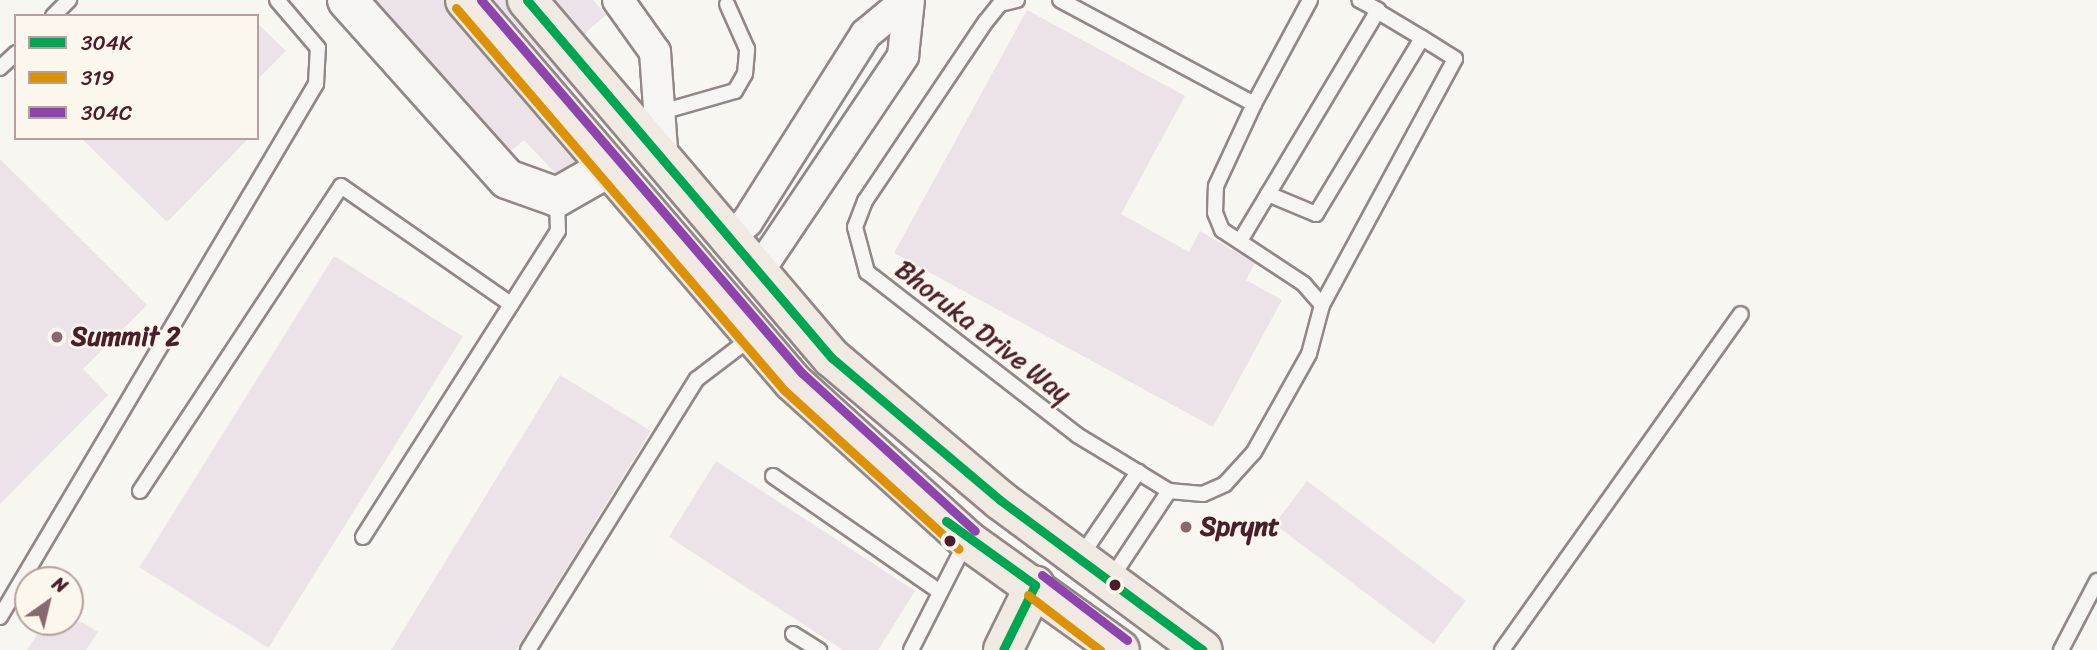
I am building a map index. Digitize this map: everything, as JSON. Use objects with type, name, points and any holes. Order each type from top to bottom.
[{"type":"main road","points":[[465,0],[606,169],[752,337],[876,458],[967,540],[1035,585],[1120,650]]},
{"type":"main road","points":[[527,0],[727,241],[832,358],[904,423],[1203,650]]},
{"type":"main road","points":[[876,458],[904,423]]},
{"type":"main road","points":[[1003,650],[1035,585]]},
{"type":"street","points":[[347,0],[507,179],[557,197],[606,169]]},
{"type":"street","points":[[618,0],[655,52],[663,164]]},
{"type":"street","points":[[727,241],[747,222],[866,34],[908,0]]},
{"type":"street","points":[[756,275],[902,56],[908,0]]},
{"type":"lane","points":[[55,14],[69,0]]},
{"type":"lane","points":[[0,617],[316,84],[318,48],[276,0]]},
{"type":"lane","name":"Bhoruka Drive Way","points":[[1017,0],[1000,4],[986,21],[882,173],[855,227],[859,250],[867,272],[884,289],[1077,435],[1169,491],[1203,494],[1240,472],[1309,354],[1322,305],[1454,69],[1452,55],[1422,38]]},
{"type":"lane","points":[[1060,0],[1254,104]]},
{"type":"lane","points":[[1310,0],[1254,104],[1214,197],[1222,230],[1304,284],[1322,305]]},
{"type":"lane","points":[[1268,194],[1316,214],[1422,38],[1359,0]]},
{"type":"lane","points":[[658,113],[735,91],[745,74],[747,49],[727,4]]},
{"type":"lane","points":[[1240,241],[1377,11]]},
{"type":"lane","points":[[0,68],[14,55]]},
{"type":"lane","points":[[140,491],[341,186],[511,304]]},
{"type":"lane","points":[[363,537],[558,231],[557,197]]},
{"type":"lane","points":[[1502,650],[1741,314]]},
{"type":"lane","points":[[528,650],[697,379],[752,337]]},
{"type":"lane","points":[[1080,558],[1138,472]]},
{"type":"lane","points":[[773,476],[940,592]]},
{"type":"lane","points":[[1110,580],[1169,491]]},
{"type":"lane","points":[[911,650],[967,540]]},
{"type":"lane","points":[[2061,650],[2097,581]]},
{"type":"lane","points":[[793,634],[819,650]]},
{"type":"building","points":[[376,0],[444,0],[448,14],[575,162],[555,173],[524,140],[511,151]]},
{"type":"building","points":[[494,0],[506,0],[510,14],[615,137]]},
{"type":"building","points":[[556,0],[593,0],[606,15],[584,34]]},
{"type":"building","points":[[1027,10],[1185,96],[1121,214],[1189,252],[1200,231],[1255,263],[1246,280],[1282,300],[1213,427],[894,253]]},
{"type":"building","points":[[259,25],[286,51],[259,78]]},
{"type":"building","points":[[83,140],[247,140],[167,222]]},
{"type":"building","name":"Summit 2","points":[[0,159],[147,305],[83,369],[108,395],[0,504]]},
{"type":"building","points":[[334,256],[463,337],[268,648],[140,567]]},
{"type":"building","points":[[560,375],[651,431],[516,650],[391,650]]},
{"type":"building","points":[[716,461],[915,591],[878,650],[843,650],[669,537]]},
{"type":"building","points":[[1307,481],[1466,601],[1433,644],[1275,524]]},
{"type":"building","points":[[84,623],[98,632],[86,650],[27,650],[36,636],[84,636]]},
{"type":"transit line","name":"304C","points":[[481,0],[802,373],[975,531]]},
{"type":"transit line","name":"304K","points":[[527,0],[832,358],[1000,500],[1203,650]]},
{"type":"transit line","name":"319","points":[[456,8],[784,390],[959,549]]},
{"type":"transit line","name":"304K","points":[[946,521],[1035,585],[1003,650]]},
{"type":"transit line","name":"304C","points":[[1042,575],[1127,640]]},
{"type":"transit line","name":"319","points":[[1028,595],[1100,650]]},
{"type":"place","name":"Summit 2","points":[[57,337]]},
{"type":"place","name":"Sprynt","points":[[1186,527]]}]
